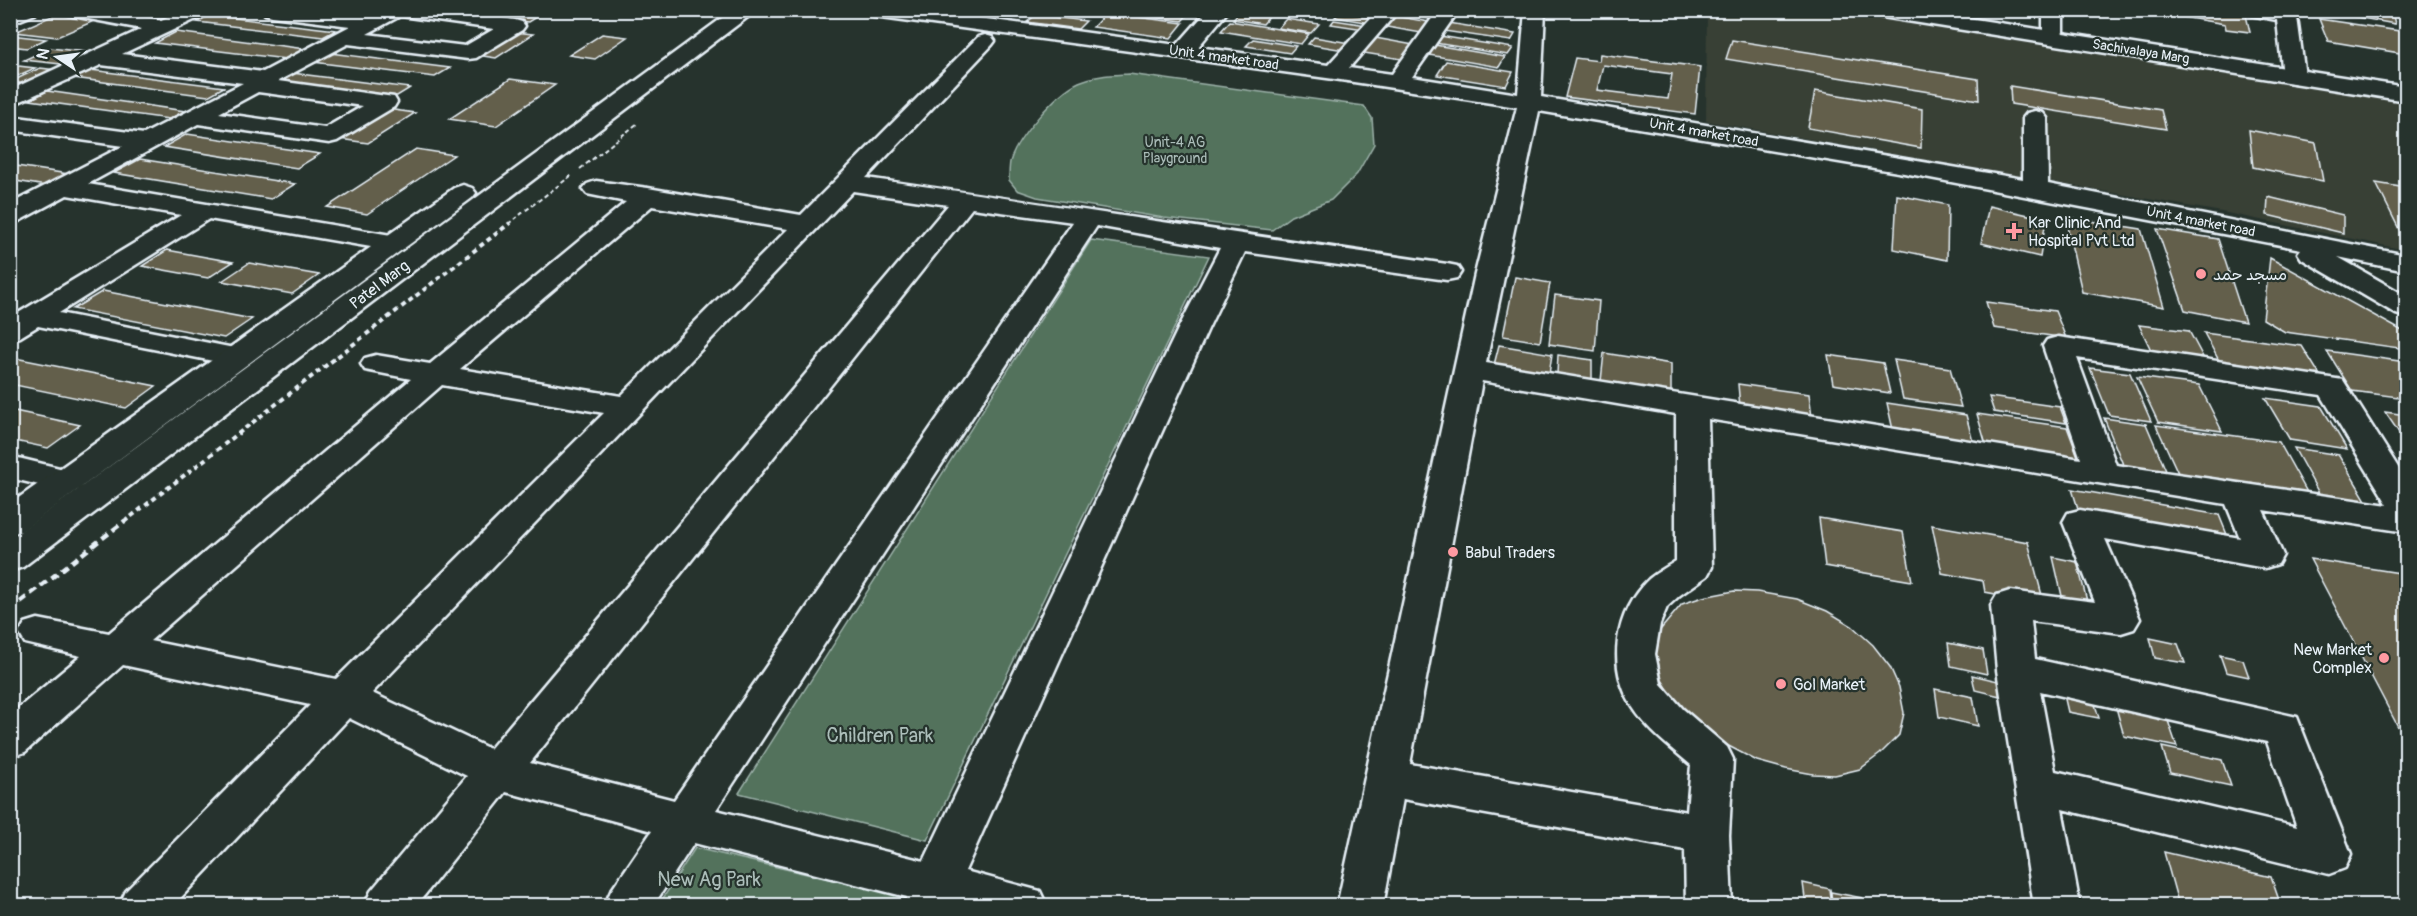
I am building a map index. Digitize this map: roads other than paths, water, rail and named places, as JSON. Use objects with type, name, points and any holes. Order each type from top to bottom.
[{"type":"street","points":[[10,18],[28,10]]},
{"type":"street","points":[[73,10],[163,27]]},
{"type":"street","points":[[10,99],[200,10]]},
{"type":"street","points":[[272,10],[371,23]]},
{"type":"street","points":[[10,215],[396,10]]},
{"type":"street","points":[[345,37],[468,53],[514,26],[401,10]]},
{"type":"street","name":"Patel Marg","points":[[10,522],[718,10]]},
{"type":"street","name":"Unit 4 market road","points":[[874,10],[992,35],[1184,51],[1529,102],[2036,188],[2406,263]]},
{"type":"street","points":[[142,906],[342,696],[1019,10]]},
{"type":"street","points":[[1184,51],[1219,10]]},
{"type":"street","points":[[1333,72],[1389,10]]},
{"type":"street","points":[[1398,82],[1449,10]]},
{"type":"street","points":[[1360,906],[1469,370],[1529,102],[1535,10]]},
{"type":"street","name":"Sachivalaya Marg","points":[[1876,10],[2406,87]]},
{"type":"street","name":"Sachivalaya Marg","points":[[1917,10],[2053,21],[2406,94]]},
{"type":"street","points":[[2252,10],[2286,13],[2293,72]]},
{"type":"street","name":"Patel Marg","points":[[10,558],[759,14]]},
{"type":"street","points":[[99,58],[386,102],[329,136],[196,117]]},
{"type":"street","points":[[2035,118],[2036,188]]},
{"type":"street","points":[[10,123],[148,142]]},
{"type":"street","points":[[849,183],[1090,217],[1236,243],[1448,272]]},
{"type":"street","points":[[64,188],[394,243]]},
{"type":"street","points":[[596,189],[807,224]]},
{"type":"street","points":[[10,740],[436,374],[648,196]]},
{"type":"street","points":[[387,906],[966,199]]},
{"type":"street","points":[[10,331],[205,211]]},
{"type":"street","points":[[627,906],[1090,217]]},
{"type":"street","points":[[2285,237],[2406,308]]},
{"type":"street","points":[[931,894],[1193,329],[1236,243]]},
{"type":"street","points":[[36,316],[238,357]]},
{"type":"street","points":[[2103,474],[2058,346],[2332,387],[2406,507]]},
{"type":"street","points":[[376,364],[628,406]]},
{"type":"street","points":[[1469,370],[2103,474],[2406,520]]},
{"type":"street","points":[[1692,406],[1694,567],[1662,589],[1643,619],[1636,639],[1636,662],[1644,693],[1665,717],[1712,759],[1707,835],[1709,906]]},
{"type":"street","points":[[10,467],[68,481]]},
{"type":"street","points":[[2057,906],[2017,670],[2010,604],[2121,620],[2080,522],[2265,555],[2239,495]]},
{"type":"street","points":[[24,622],[115,650],[342,696],[498,772],[684,821],[931,894],[1024,906]]},
{"type":"street","points":[[2017,670],[2283,729],[2329,854],[2037,785]]},
{"type":"street","points":[[1386,778],[1707,835]]},
{"type":"place","name":"Kar Clinic And Hospital Pvt Ltd","points":[[2014,231]]},
{"type":"place","name":"مسجد حمد","points":[[2201,274]]},
{"type":"place","name":"Babul Traders","points":[[1453,552]]},
{"type":"place","name":"New Market Complex","points":[[2384,658]]},
{"type":"place","name":"Gol Market","points":[[1781,684]]},
{"type":"park label","name":"Unit-4 AG Playground","points":[[1175,150]]},
{"type":"park label","name":"Children Park","points":[[880,735]]},
{"type":"park label","name":"New Ag Park","points":[[709,879]]}]
